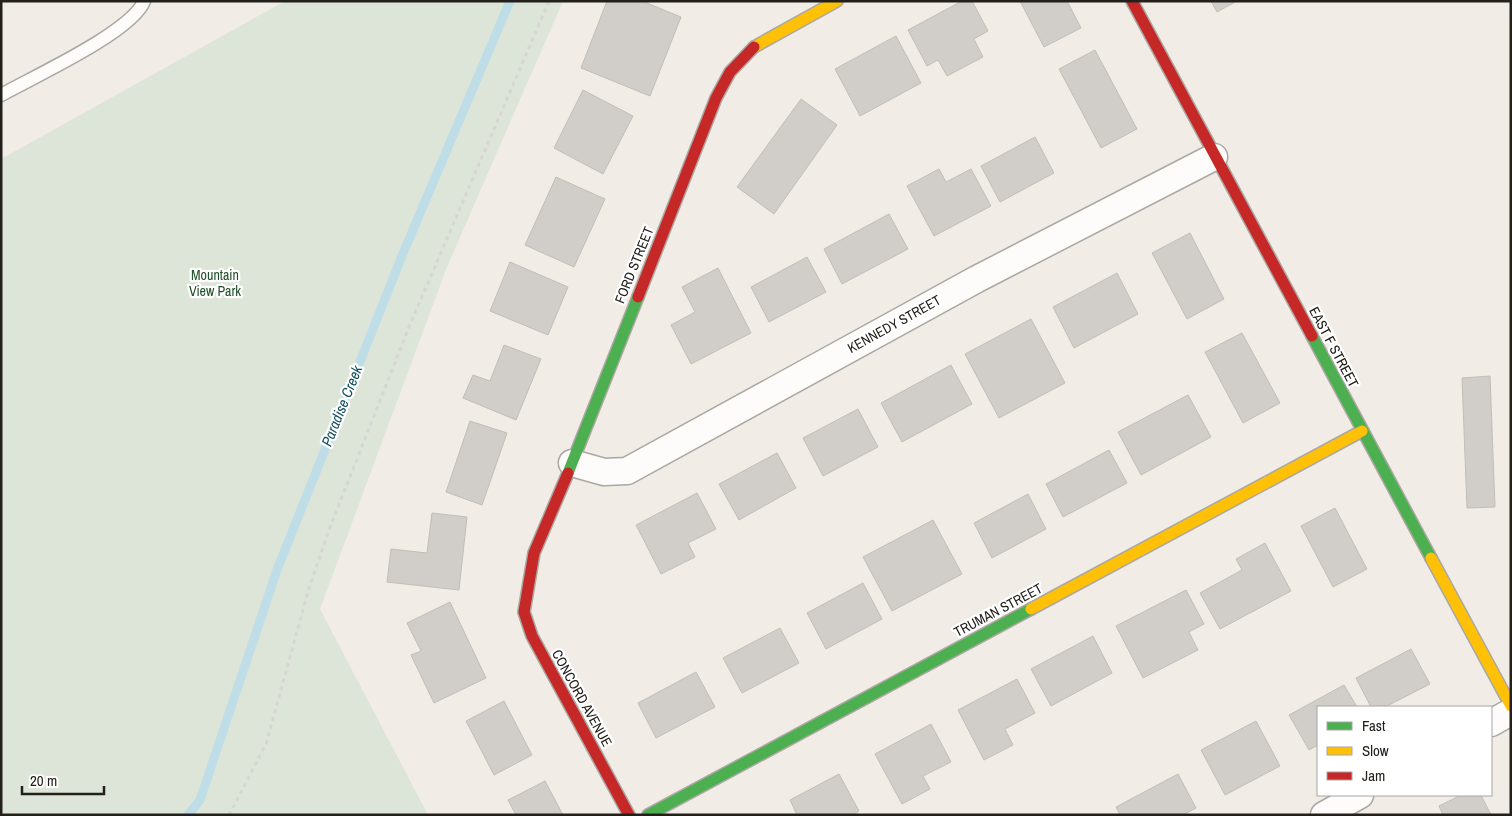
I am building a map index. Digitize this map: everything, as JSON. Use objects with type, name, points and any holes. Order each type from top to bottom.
[{"type":"street","name":"FORD STREET","points":[[526,591],[534,553],[572,463],[716,98],[730,72],[756,45],[837,1]]},
{"type":"street","name":"EAST F STREET","points":[[1132,1],[1214,157],[1511,706]]},
{"type":"street","name":"KENNEDY STREET","points":[[572,463],[604,472],[627,471],[978,279],[1214,157]]},
{"type":"street","name":"TRUMAN STREET","points":[[648,815],[1362,431]]},
{"type":"street","name":"CONCORD AVENUE","points":[[526,591],[524,612],[532,636],[629,815]]},
{"type":"street","points":[[1492,722],[1511,712]]},
{"type":"street","points":[[1324,815],[1358,796]]},
{"type":"lane","points":[[1,95],[117,30],[140,10],[144,1]]},
{"type":"path","points":[[229,815],[266,744],[309,588],[351,474],[409,327],[549,1]]},
{"type":"green space","name":"Mountain View Park","points":[[285,1],[563,1],[447,267],[320,609],[428,815],[1,815],[1,159]]},
{"type":"building","points":[[607,1],[642,1],[681,17],[650,96],[581,68]]},
{"type":"building","points":[[962,1],[972,1],[988,31],[974,39],[983,57],[947,76],[938,60],[927,66],[908,30]]},
{"type":"building","points":[[1020,1],[1067,1],[1081,28],[1044,47]]},
{"type":"building","points":[[1211,1],[1237,1],[1217,12]]},
{"type":"building","points":[[896,36],[921,83],[860,116],[835,69]]},
{"type":"building","points":[[1095,50],[1137,129],[1101,148],[1059,69]]},
{"type":"building","points":[[583,90],[633,116],[603,174],[554,148]]},
{"type":"building","points":[[801,99],[837,125],[774,214],[737,187]]},
{"type":"building","points":[[1035,137],[1054,173],[1000,202],[981,166]]},
{"type":"building","points":[[939,169],[946,182],[971,169],[991,206],[934,236],[907,186]]},
{"type":"building","points":[[556,177],[605,199],[574,267],[525,245]]},
{"type":"building","points":[[889,214],[908,249],[842,284],[824,249]]},
{"type":"building","points":[[1190,233],[1224,299],[1187,319],[1152,253]]},
{"type":"building","points":[[807,257],[826,292],[769,322],[751,287]]},
{"type":"building","points":[[510,262],[568,287],[548,335],[490,311]]},
{"type":"building","points":[[718,268],[751,333],[691,364],[671,325],[695,312],[682,287]]},
{"type":"building","points":[[1117,273],[1138,314],[1074,348],[1053,307]]},
{"type":"building","points":[[1031,319],[1065,383],[999,418],[965,354]]},
{"type":"building","points":[[1242,333],[1280,403],[1243,423],[1205,352]]},
{"type":"building","points":[[504,345],[541,359],[516,420],[463,398],[473,375],[490,381]]},
{"type":"building","points":[[951,365],[972,404],[902,442],[881,403]]},
{"type":"building","points":[[1490,376],[1495,507],[1467,508],[1462,378]]},
{"type":"building","points":[[1188,395],[1211,437],[1141,475],[1118,432]]},
{"type":"building","points":[[858,409],[878,447],[823,476],[803,438]]},
{"type":"building","points":[[470,421],[507,433],[482,505],[446,492]]},
{"type":"building","points":[[1109,450],[1127,483],[1063,517],[1046,484]]},
{"type":"building","points":[[777,453],[796,488],[739,520],[719,484]]},
{"type":"building","points":[[697,493],[716,529],[688,543],[695,557],[661,574],[636,525]]},
{"type":"building","points":[[1028,494],[1046,529],[992,558],[974,523]]},
{"type":"building","points":[[1335,508],[1367,569],[1333,587],[1301,526]]},
{"type":"building","points":[[432,513],[467,517],[459,590],[387,582],[391,549],[427,553]]},
{"type":"building","points":[[933,520],[962,574],[892,611],[863,557]]},
{"type":"building","points":[[1265,543],[1291,591],[1220,629],[1200,593],[1242,570],[1236,559]]},
{"type":"building","points":[[863,583],[882,619],[826,649],[807,613]]},
{"type":"building","points":[[1186,590],[1204,624],[1189,632],[1198,650],[1143,678],[1116,626]]},
{"type":"building","points":[[450,602],[486,678],[434,703],[411,655],[421,651],[407,623]]},
{"type":"building","points":[[780,628],[799,663],[742,693],[723,658]]},
{"type":"building","points":[[1093,636],[1112,673],[1051,706],[1031,669]]},
{"type":"building","points":[[1411,649],[1430,684],[1387,706],[1370,706],[1356,678]]},
{"type":"building","points":[[696,672],[715,707],[656,738],[638,703]]},
{"type":"building","points":[[1017,679],[1035,713],[1005,729],[1013,745],[984,760],[958,710]]},
{"type":"building","points":[[1344,685],[1356,706],[1317,706],[1317,746],[1309,750],[1289,715]]},
{"type":"building","points":[[504,701],[532,755],[494,775],[466,721]]},
{"type":"building","points":[[1256,721],[1280,766],[1225,795],[1201,750]]},
{"type":"building","points":[[931,724],[951,762],[923,776],[930,789],[902,804],[875,754]]},
{"type":"building","points":[[839,774],[859,811],[853,815],[797,815],[790,800]]},
{"type":"building","points":[[1178,774],[1196,808],[1183,815],[1120,815],[1116,807]]},
{"type":"building","points":[[545,781],[563,815],[516,815],[508,800]]},
{"type":"building","points":[[1459,796],[1482,796],[1491,815],[1443,815],[1439,806]]},
{"type":"waterway","name":"Paradise Creek","points":[[188,815],[200,800],[277,570],[404,251],[510,1]]},
{"type":"traffic: fast","points":[[568,473],[638,297]]},
{"type":"traffic: fast","points":[[1312,336],[1431,558]]},
{"type":"traffic: fast","points":[[648,815],[1031,609]]},
{"type":"traffic: slow","points":[[754,47],[837,1]]},
{"type":"traffic: slow","points":[[1031,609],[1362,431]]},
{"type":"traffic: slow","points":[[1431,558],[1511,706]]},
{"type":"traffic: jam","points":[[1132,1],[1312,336]]},
{"type":"traffic: jam","points":[[638,297],[716,98],[730,72],[754,47]]},
{"type":"traffic: jam","points":[[568,473],[534,553],[524,612],[532,636],[629,815]]}]
